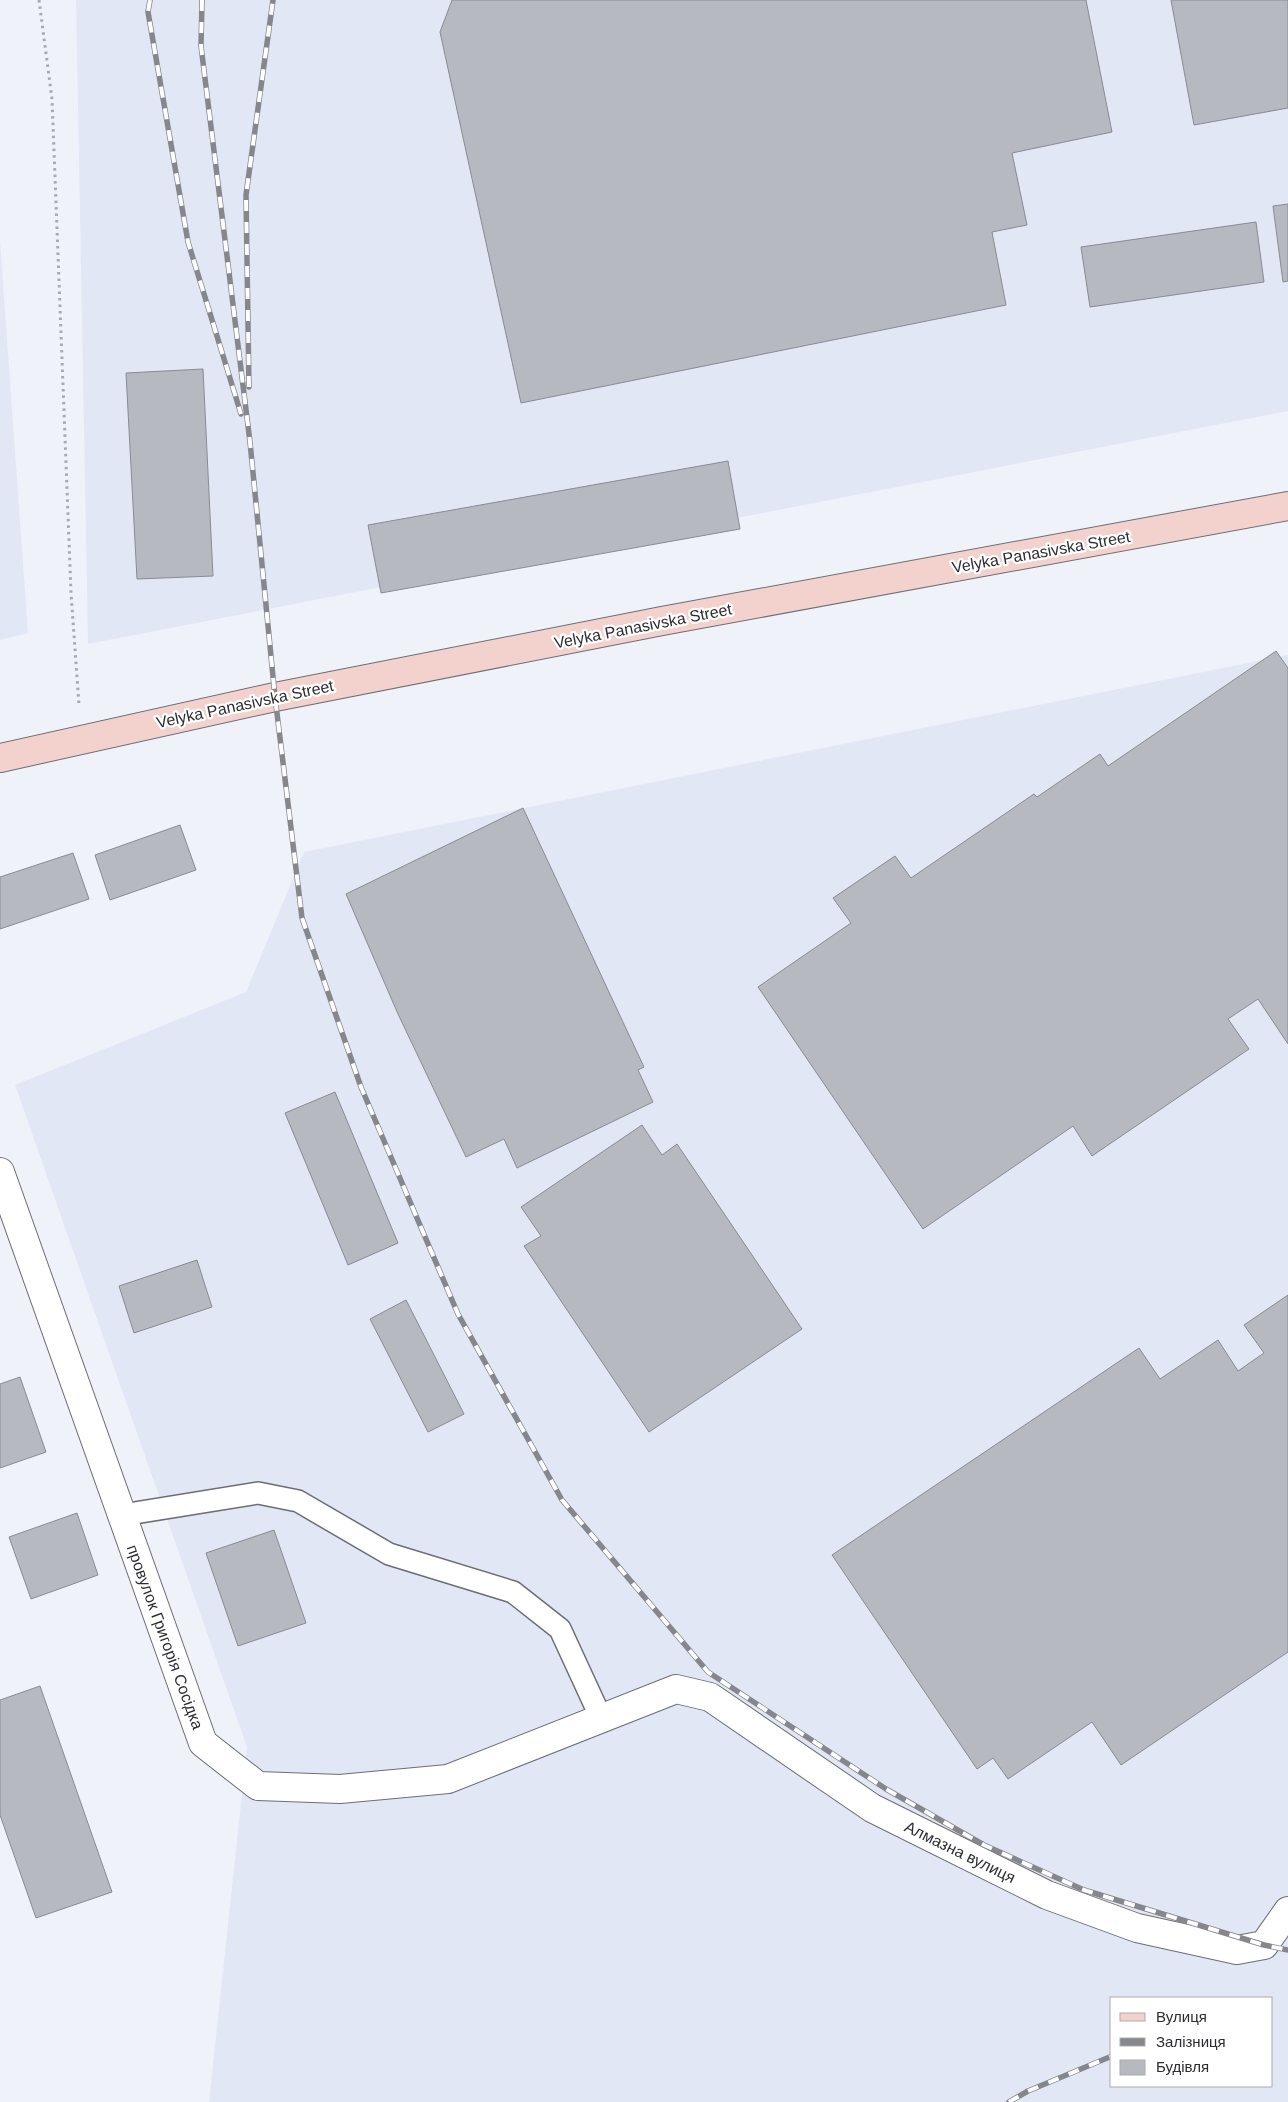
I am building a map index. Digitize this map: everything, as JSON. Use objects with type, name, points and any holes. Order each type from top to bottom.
[{"type":"street","name":"Velyka Panasivska Street","points":[[0,758],[275,697],[556,642],[1288,506]]},
{"type":"street","name":"провулок Григорія Сосідка","points":[[0,1172],[203,1743],[258,1786],[340,1789],[448,1779],[643,1701]]},
{"type":"street","name":"Алмазна вулиця","points":[[643,1701],[676,1688],[710,1697],[872,1808],[1047,1895],[1137,1928],[1237,1950],[1264,1945],[1288,1911]]},
{"type":"lane","points":[[122,1515],[258,1493],[298,1501],[389,1554],[513,1592],[560,1629],[601,1718]]},
{"type":"path","points":[[39,0],[52,100],[71,593],[81,741]]},
{"type":"shaded area","points":[[76,0],[1288,0],[1288,411],[88,644]]},
{"type":"shaded area","points":[[0,241],[28,633],[0,640]]},
{"type":"shaded area","points":[[1288,655],[1288,2102],[209,2102],[247,1747],[15,1085],[246,992],[304,852]]},
{"type":"building","points":[[452,0],[1086,0],[1112,132],[1012,153],[1027,225],[992,232],[1006,305],[521,403],[440,32]]},
{"type":"building","points":[[1171,0],[1288,0],[1288,108],[1194,125]]},
{"type":"building","points":[[1288,204],[1288,281],[1283,282],[1273,206]]},
{"type":"building","points":[[1256,222],[1264,282],[1090,307],[1081,247]]},
{"type":"building","points":[[203,369],[213,576],[137,579],[126,373]]},
{"type":"building","points":[[728,461],[740,529],[381,593],[368,525]]},
{"type":"building","points":[[1276,651],[1288,668],[1288,1044],[1258,999],[1228,1019],[1249,1049],[1092,1156],[1073,1126],[923,1229],[758,987],[851,923],[833,898],[895,856],[911,878],[1034,794],[1037,797],[1100,754],[1108,766]]},
{"type":"building","points":[[523,808],[644,1067],[638,1070],[653,1102],[517,1168],[504,1139],[466,1157],[398,1014],[346,894]]},
{"type":"building","points":[[180,825],[196,870],[110,900],[95,855]]},
{"type":"building","points":[[73,853],[89,899],[0,929],[0,877]]},
{"type":"building","points":[[335,1092],[398,1243],[348,1265],[285,1113]]},
{"type":"building","points":[[642,1125],[662,1155],[677,1144],[802,1329],[649,1432],[524,1246],[541,1236],[521,1207]]},
{"type":"building","points":[[197,1260],[212,1307],[134,1333],[119,1286]]},
{"type":"building","points":[[1288,1295],[1288,1652],[1121,1765],[1092,1722],[1008,1779],[993,1758],[977,1769],[832,1555],[1139,1348],[1160,1379],[1218,1340],[1238,1371],[1264,1353],[1244,1325]]},
{"type":"building","points":[[406,1300],[464,1414],[428,1432],[370,1319]]},
{"type":"building","points":[[20,1377],[46,1452],[0,1468],[0,1384]]},
{"type":"building","points":[[77,1513],[98,1575],[31,1599],[9,1537]]},
{"type":"building","points":[[274,1530],[306,1623],[238,1646],[206,1553]]},
{"type":"building","points":[[40,1686],[112,1892],[36,1918],[0,1815],[0,1700]]},
{"type":"railway","points":[[150,0],[148,12],[188,242],[241,414]]},
{"type":"railway","points":[[202,0],[201,46],[250,442],[275,697],[302,918],[361,1087],[458,1314],[562,1500],[708,1672],[886,1789],[984,1845],[1084,1890],[1264,1945],[1288,1950]]},
{"type":"railway","points":[[249,387],[246,195],[273,0]]},
{"type":"railway","points":[[1009,2102],[1028,2091],[1110,2057]]}]
